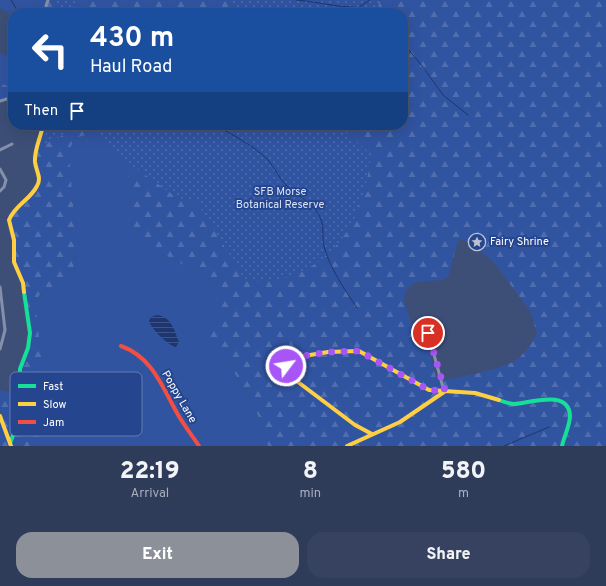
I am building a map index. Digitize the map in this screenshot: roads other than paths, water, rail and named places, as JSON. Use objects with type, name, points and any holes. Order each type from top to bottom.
[{"type":"street","points":[[20,372],[28,348],[30,333],[23,283],[14,262],[14,240],[9,220],[15,209],[38,184],[39,177],[35,156],[42,139],[43,130]]},
{"type":"street","points":[[0,150],[12,144]]},
{"type":"street","points":[[0,168],[6,180],[4,187],[0,191]]},
{"type":"street","points":[[0,287],[5,330],[0,349]]},
{"type":"street","points":[[428,333],[445,391]]},
{"type":"street","name":"Poppy Lane","points":[[121,346],[133,350],[151,368],[164,387],[179,417],[199,446]]},
{"type":"street","points":[[372,434],[355,425],[290,376],[286,367],[288,361],[292,358],[328,352],[359,351],[429,390],[475,393],[512,404],[550,399],[561,401],[567,406],[570,416],[562,446]]},
{"type":"street","points":[[347,446],[400,422],[445,391]]},
{"type":"street","points":[[0,416],[11,444]]},
{"type":"waterway","points":[[11,0],[16,8]]},
{"type":"waterway","points":[[296,0],[358,8]]},
{"type":"waterway","points":[[359,7],[370,0]]},
{"type":"waterway","points":[[408,49],[423,67]]},
{"type":"waterway","points":[[425,70],[443,95],[468,115]]},
{"type":"waterway","points":[[224,130],[256,150],[268,160],[286,185],[315,209],[322,222],[326,254],[338,278],[357,308]]},
{"type":"waterway","points":[[504,446],[549,427]]},
{"type":"place","name":"Fairy Shrine","points":[[477,242]]},
{"type":"park label","name":"SFB Morse Botanical Reserve","points":[[280,198]]}]
